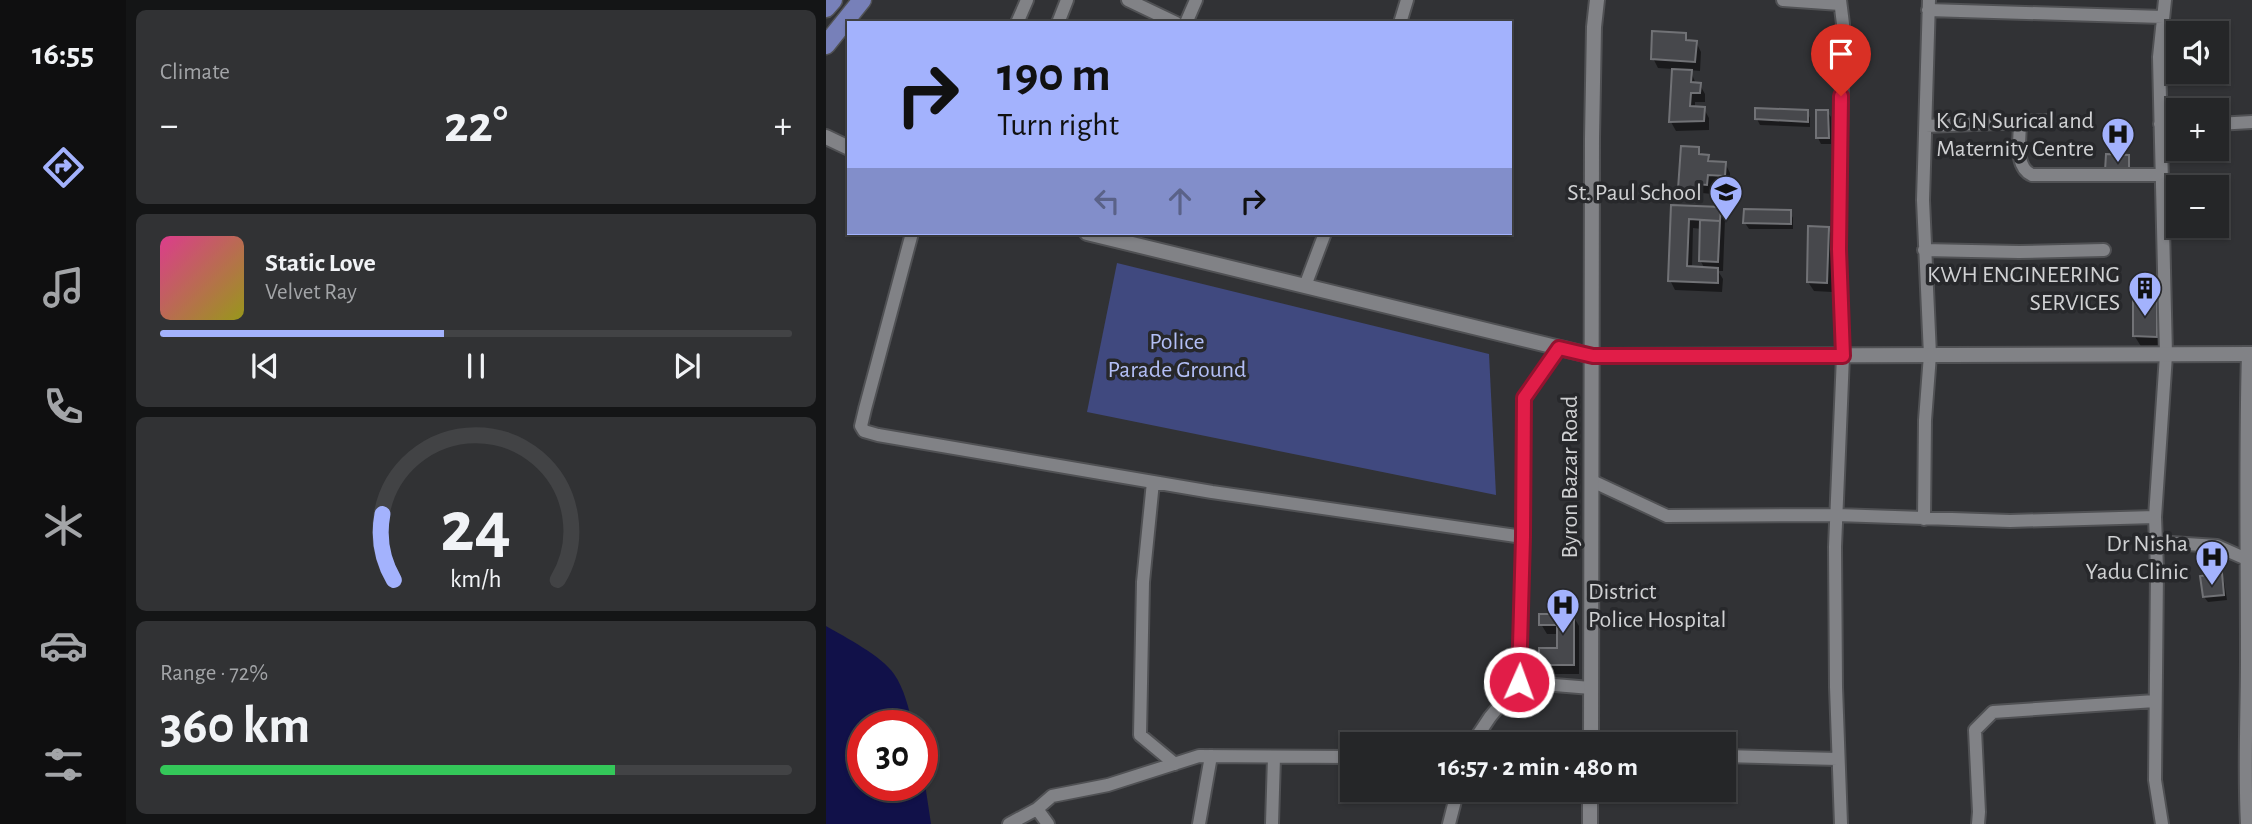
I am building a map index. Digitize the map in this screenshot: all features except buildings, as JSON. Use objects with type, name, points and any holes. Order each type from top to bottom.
[{"type":"main road","points":[[826,8],[833,0]]},
{"type":"main road","points":[[826,45],[862,0]]},
{"type":"street","points":[[1018,21],[1027,0]]},
{"type":"street","points":[[1059,21],[1067,0]]},
{"type":"street","points":[[1128,0],[1172,21]]},
{"type":"street","points":[[1187,21],[1196,0]]},
{"type":"street","points":[[1401,21],[1407,0]]},
{"type":"street","name":"Byron Bazar Road","points":[[1591,732],[1594,27],[1597,0]]},
{"type":"street","points":[[1783,0],[1840,2],[1843,24],[1839,249],[1843,356],[1837,515],[1836,687],[1841,824]]},
{"type":"street","points":[[2162,824],[2155,780],[2155,517],[2166,355],[2159,57],[2165,0]]},
{"type":"street","points":[[1924,519],[1923,465],[1930,355],[1923,200],[1928,5],[2163,17]]},
{"type":"street","points":[[1926,126],[2048,121]]},
{"type":"street","points":[[2020,122],[2021,166],[2032,175],[2161,175]]},
{"type":"street","points":[[2229,123],[2252,122]]},
{"type":"street","points":[[2160,124],[2166,124]]},
{"type":"street","points":[[826,137],[847,147]]},
{"type":"street","points":[[911,235],[863,417],[861,426],[864,431],[1153,482],[1523,537]]},
{"type":"street","points":[[1099,235],[1593,356],[2250,355],[2244,770],[2247,824]]},
{"type":"street","points":[[1305,286],[1324,235]]},
{"type":"street","points":[[1924,250],[2104,250]]},
{"type":"street","points":[[1480,732],[1519,682],[1524,398],[1559,348]]},
{"type":"street","points":[[1592,481],[1667,516],[1837,515],[2010,521],[2155,517]]},
{"type":"street","points":[[1153,482],[1143,582],[1140,735],[1175,764]]},
{"type":"street","points":[[2156,542],[2217,546],[2249,561]]},
{"type":"street","points":[[1519,682],[1591,688]]},
{"type":"street","points":[[1978,824],[1975,730],[1993,712],[2155,701]]},
{"type":"street","points":[[1009,824],[1052,796],[1108,785],[1199,756],[1340,757]]},
{"type":"street","points":[[1199,824],[1211,756]]},
{"type":"street","points":[[1736,756],[1838,759]]},
{"type":"street","points":[[1272,824],[1274,757]]},
{"type":"street","points":[[1449,824],[1455,802]]},
{"type":"street","points":[[1590,802],[1590,824]]},
{"type":"street","points":[[1037,808],[1048,824]]},
{"type":"green space","name":"Police Parade Ground","points":[[1117,263],[1489,354],[1496,495],[1087,412]]},
{"type":"shaded area","points":[[826,626],[863,647],[888,667],[898,680],[909,710],[847,710],[847,801],[928,801],[931,824],[826,824]]},
{"type":"place","name":"K G N Surical and Maternity Centre","points":[[2118,164]]},
{"type":"place","name":"St. Paul School","points":[[1726,222]]},
{"type":"place","name":"KWH ENGINEERING SERVICES","points":[[2145,318]]},
{"type":"place","name":"Dr Nisha Yadu Clinic","points":[[2212,587]]},
{"type":"place","name":"District Police Hospital","points":[[1563,635]]},
{"type":"route","points":[[1519,682],[1524,398],[1559,348],[1593,356],[1843,356],[1839,249],[1841,96]]}]
